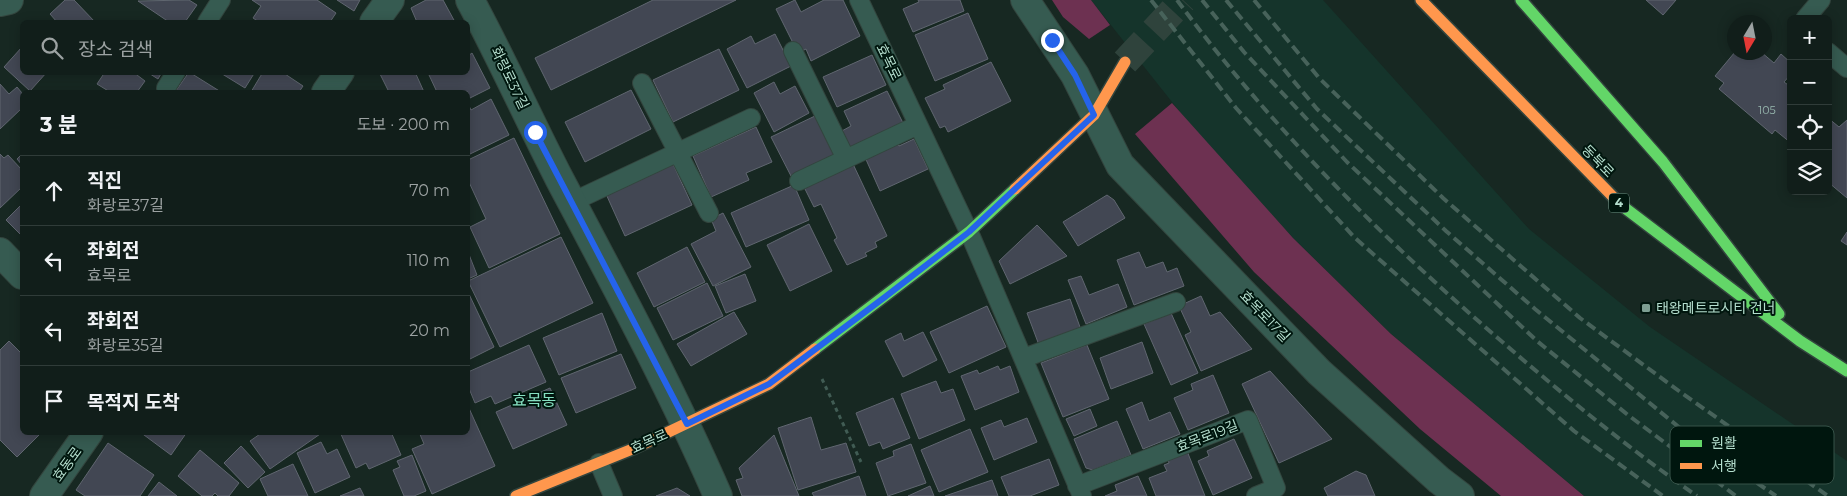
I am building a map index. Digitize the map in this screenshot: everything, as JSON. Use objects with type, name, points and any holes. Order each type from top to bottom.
[{"type":"main road","name":"동북로","points":[[1421,0],[1615,200],[1800,341],[1847,371]]},
{"type":"main road","points":[[1521,0],[1663,162],[1800,341]]},
{"type":"main road","name":"효목로","points":[[516,496],[687,424],[769,384],[969,232],[1094,115],[1125,62]]},
{"type":"street","points":[[0,2],[9,0]]},
{"type":"street","points":[[375,20],[390,0]]},
{"type":"street","name":"화랑로37길","points":[[470,0],[503,61],[535,132],[687,424],[718,496]]},
{"type":"street","name":"효목로17길","points":[[1025,0],[1075,75],[1120,165],[1319,372],[1439,480],[1460,496]]},
{"type":"street","points":[[327,90],[338,75]]},
{"type":"street","points":[[0,252],[20,272]]},
{"type":"street","name":"효동로","points":[[44,496],[87,435]]},
{"type":"lane","points":[[208,20],[221,0]]},
{"type":"lane","name":"효목로","points":[[859,0],[969,232]]},
{"type":"lane","points":[[1808,15],[1821,0]]},
{"type":"lane","points":[[793,51],[846,159]]},
{"type":"lane","points":[[1832,55],[1847,68]]},
{"type":"lane","points":[[166,88],[174,75]]},
{"type":"lane","points":[[642,83],[709,212]]},
{"type":"lane","points":[[572,202],[751,118]]},
{"type":"lane","points":[[799,181],[918,125]]},
{"type":"lane","name":"효목로19길","points":[[969,232],[1080,491],[1248,420],[1276,488],[1256,496]]},
{"type":"lane","points":[[1024,358],[1176,302]]},
{"type":"lane","points":[[598,463],[613,496]]},
{"type":"path","points":[[808,355],[831,397],[861,462]]},
{"type":"shaded area","points":[[1052,0],[1091,0],[1110,25],[1089,39],[1063,17]]},
{"type":"shaded area","points":[[1091,0],[1323,0],[1529,229],[1650,327],[1796,426],[1670,426],[1670,484],[1834,484],[1834,452],[1847,461],[1847,496],[1584,496],[1391,334],[1293,238],[1199,136]]},
{"type":"shaded area","points":[[1172,103],[1293,238],[1391,334],[1584,496],[1501,496],[1420,429],[1254,272],[1135,134]]},
{"type":"building","points":[[65,0],[74,0],[93,20],[55,20],[50,14]]},
{"type":"building","points":[[189,0],[197,5],[186,20],[166,20],[138,1]]},
{"type":"building","points":[[252,0],[317,0],[336,13],[331,20],[256,20],[253,18],[261,6]]},
{"type":"building","points":[[337,0],[360,0],[354,11]]},
{"type":"building","points":[[426,0],[443,0],[454,20],[416,20],[411,8]]},
{"type":"building","points":[[653,0],[736,0],[551,90],[535,58]]},
{"type":"building","points":[[795,0],[801,12],[824,0],[843,0],[860,36],[811,61],[806,49],[798,53],[776,9]]},
{"type":"building","points":[[918,0],[960,0],[964,11],[913,32],[903,9],[919,2]]},
{"type":"building","points":[[1646,0],[1676,0],[1663,15]]},
{"type":"building","points":[[968,13],[988,59],[935,81],[915,35]]},
{"type":"building","points":[[775,34],[791,66],[747,88],[727,49],[751,36],[755,44]]},
{"type":"building","points":[[20,49],[20,75],[44,75],[29,90],[4,67]]},
{"type":"building","points":[[719,49],[739,90],[673,122],[653,80]]},
{"type":"building","points":[[472,53],[490,88],[470,98],[470,90],[436,90],[429,75],[470,75],[470,54]]},
{"type":"building","points":[[1781,54],[1787,59],[1787,79],[1784,82],[1787,84],[1787,140],[1775,130],[1772,134],[1719,89],[1724,83],[1715,76],[1728,60],[1770,60],[1774,63]]},
{"type":"building","points":[[872,55],[886,85],[837,107],[823,77]]},
{"type":"building","points":[[991,62],[1011,101],[948,132],[945,126],[940,128],[925,98],[945,89],[943,85]]},
{"type":"building","points":[[103,75],[137,75],[145,81],[138,90],[107,90],[97,84]]},
{"type":"building","points":[[152,75],[160,75],[158,79]]},
{"type":"building","points":[[187,75],[194,75],[218,90],[176,90]]},
{"type":"building","points":[[224,75],[253,75],[245,88]]},
{"type":"building","points":[[261,75],[286,75],[303,86],[300,90],[252,90]]},
{"type":"building","points":[[380,75],[416,75],[423,90],[388,90]]},
{"type":"building","points":[[774,82],[780,94],[795,86],[809,113],[774,132],[754,93]]},
{"type":"building","points":[[0,84],[9,94],[17,87],[20,91],[20,110],[0,129]]},
{"type":"building","points":[[631,90],[651,129],[585,162],[565,122]]},
{"type":"building","points":[[887,91],[903,123],[848,149],[840,132],[851,126],[844,111]]},
{"type":"building","points":[[491,99],[509,135],[470,154],[470,108],[471,110]]},
{"type":"building","points":[[815,116],[834,155],[791,176],[771,137]]},
{"type":"building","points":[[1847,120],[1847,198],[1832,185],[1832,121],[1839,127]]},
{"type":"building","points":[[756,127],[772,162],[746,173],[749,180],[711,197],[693,156]]},
{"type":"building","points":[[514,138],[560,234],[489,268],[470,227],[486,219],[470,184],[470,159]]},
{"type":"building","points":[[914,139],[928,169],[880,191],[864,155],[896,140],[899,146]]},
{"type":"building","points":[[0,154],[4,158],[8,155],[20,168],[20,189],[0,208]]},
{"type":"building","points":[[673,164],[692,205],[625,236],[606,194]]},
{"type":"building","points":[[853,164],[887,236],[875,242],[877,247],[865,253],[867,256],[847,265],[834,240],[837,238],[821,204],[814,207],[804,187]]},
{"type":"building","points":[[794,185],[809,220],[746,247],[731,213]]},
{"type":"building","points":[[1107,195],[1114,200],[1125,218],[1078,246],[1063,222]]},
{"type":"building","points":[[20,206],[20,234],[6,220]]},
{"type":"building","points":[[723,213],[751,267],[713,286],[691,244],[716,231],[711,219]]},
{"type":"building","points":[[809,224],[832,271],[790,291],[767,245]]},
{"type":"building","points":[[1037,225],[1067,256],[1010,284],[999,261]]},
{"type":"building","points":[[1847,232],[1847,245],[1841,241]]},
{"type":"building","points":[[561,237],[593,303],[500,347],[470,285],[470,280]]},
{"type":"building","points":[[687,247],[705,282],[654,307],[637,273]]},
{"type":"building","points":[[1139,252],[1146,268],[1163,262],[1167,272],[1177,268],[1184,286],[1134,305],[1117,260]]},
{"type":"building","points":[[470,257],[477,275],[470,278]]},
{"type":"building","points":[[745,274],[756,301],[726,313],[715,286]]},
{"type":"building","points":[[1081,276],[1089,295],[1118,284],[1127,307],[1086,324],[1068,280]]},
{"type":"building","points":[[707,283],[723,316],[673,340],[657,308]]},
{"type":"building","points":[[470,296],[494,347],[470,359]]},
{"type":"building","points":[[1201,296],[1210,316],[1220,312],[1252,349],[1201,371],[1185,335],[1191,332],[1179,306]]},
{"type":"building","points":[[1070,299],[1081,330],[1039,345],[1027,313]]},
{"type":"building","points":[[987,306],[1006,347],[949,373],[930,332]]},
{"type":"building","points":[[734,312],[747,334],[691,366],[677,344]]},
{"type":"building","points":[[602,313],[617,351],[559,375],[543,338]]},
{"type":"building","points":[[1171,313],[1198,373],[1171,385],[1144,324]]},
{"type":"building","points":[[923,332],[937,360],[903,377],[885,341],[901,333],[904,341]]},
{"type":"building","points":[[9,341],[20,352],[20,435],[39,435],[17,457],[0,440],[0,350]]},
{"type":"building","points":[[1142,342],[1153,373],[1111,389],[1100,358]]},
{"type":"building","points":[[529,345],[546,382],[495,404],[491,396],[475,403],[470,391],[470,371]]},
{"type":"building","points":[[1087,345],[1109,399],[1063,417],[1041,363]]},
{"type":"building","points":[[621,354],[636,388],[576,413],[561,378]]},
{"type":"building","points":[[998,366],[1000,370],[1010,366],[1019,392],[975,410],[961,376],[977,370],[979,374]]},
{"type":"building","points":[[1270,371],[1332,439],[1279,463],[1242,384]]},
{"type":"building","points":[[1213,375],[1229,413],[1188,430],[1174,398],[1193,390],[1191,384]]},
{"type":"building","points":[[936,381],[941,393],[953,389],[965,420],[919,439],[901,394]]},
{"type":"building","points":[[550,388],[567,425],[513,449],[496,412]]},
{"type":"building","points":[[893,398],[910,438],[883,449],[880,442],[869,446],[856,413]]},
{"type":"building","points":[[1142,402],[1149,421],[1170,412],[1180,434],[1143,449],[1126,409]]},
{"type":"building","points":[[1090,409],[1097,426],[1074,436],[1066,419]]},
{"type":"building","points":[[470,410],[495,466],[432,494],[412,449],[424,444],[420,435],[470,435]]},
{"type":"building","points":[[811,417],[821,450],[846,443],[856,472],[798,490],[778,428]]},
{"type":"building","points":[[1027,418],[1037,442],[994,460],[981,428],[1001,420],[1004,427]]},
{"type":"building","points":[[1117,421],[1131,455],[1093,470],[1086,468],[1074,439]]},
{"type":"building","points":[[970,429],[988,472],[939,492],[921,450]]},
{"type":"building","points":[[144,435],[185,435],[171,455]]},
{"type":"building","points":[[259,435],[319,435],[270,469],[250,441]]},
{"type":"building","points":[[341,435],[392,435],[401,455],[369,469],[366,463],[356,468]]},
{"type":"building","points":[[774,435],[799,496],[742,496],[736,480],[743,478],[739,468]]},
{"type":"building","points":[[1234,439],[1252,478],[1213,495],[1198,461],[1209,456],[1207,451]]},
{"type":"building","points":[[321,442],[327,454],[337,449],[350,477],[315,493],[297,453]]},
{"type":"building","points":[[108,443],[154,475],[140,496],[85,496],[76,490]]},
{"type":"building","points":[[911,444],[926,483],[888,496],[876,463],[894,456],[893,451]]},
{"type":"building","points":[[241,446],[265,472],[248,488],[224,463]]},
{"type":"building","points":[[200,450],[239,483],[229,496],[218,496],[215,493],[212,496],[202,496],[178,476]]},
{"type":"building","points":[[1187,451],[1205,496],[1156,496],[1149,478],[1167,471],[1164,465],[1169,463],[1168,459]]},
{"type":"building","points":[[412,455],[426,491],[414,496],[404,496],[393,470],[400,467],[397,461]]},
{"type":"building","points":[[1049,459],[1059,485],[1030,496],[1009,496],[1001,477]]},
{"type":"building","points":[[293,464],[308,496],[268,496],[260,479]]},
{"type":"building","points":[[1356,471],[1366,475],[1375,496],[1328,496],[1324,488]]},
{"type":"building","points":[[859,476],[866,496],[814,496],[812,493]]},
{"type":"building","points":[[1138,476],[1147,496],[1105,496],[1117,491],[1115,485]]},
{"type":"building","points":[[992,480],[998,496],[945,496]]},
{"type":"building","points":[[159,482],[177,496],[148,496]]},
{"type":"building","points":[[930,486],[934,496],[908,496]]},
{"type":"building","points":[[360,488],[364,496],[340,496]]},
{"type":"building","points":[[677,488],[690,496],[656,496]]},
{"type":"tunnel","points":[[1125,62],[1183,0]]},
{"type":"railway","points":[[1151,0],[1236,108],[1355,238],[1574,431],[1663,496]]},
{"type":"railway","points":[[1177,0],[1213,48],[1291,139],[1374,225],[1507,346],[1577,405],[1670,477]]},
{"type":"railway","points":[[1202,0],[1244,52],[1347,162],[1537,341],[1670,446]]},
{"type":"railway","points":[[1226,0],[1317,109],[1446,231],[1535,309],[1678,426]]},
{"type":"railway","points":[[1254,0],[1320,79],[1443,198],[1580,318],[1728,426]]},
{"type":"railway","points":[[1680,484],[1697,496]]},
{"type":"railway","points":[[1720,484],[1736,496]]},
{"type":"railway","points":[[1759,484],[1776,496]]},
{"type":"railway","points":[[1811,484],[1828,496]]},
{"type":"traffic: fast","points":[[1521,0],[1663,162],[1779,314]]},
{"type":"traffic: fast","points":[[815,349],[969,232],[1015,189]]},
{"type":"traffic: fast","points":[[1621,205],[1800,341],[1847,371]]},
{"type":"traffic: slow","points":[[1421,0],[1621,205]]},
{"type":"traffic: slow","points":[[1015,189],[1094,115],[1125,62]]},
{"type":"traffic: slow","points":[[516,496],[635,448],[769,384],[815,349]]},
{"type":"place","name":"태왕메트로시티 건너","points":[[1646,308]]},
{"type":"district","name":"효목동","points":[[534,400]]},
{"type":"route","points":[[535,132],[687,424],[769,384],[885,297],[969,232],[1094,115],[1075,75],[1052,40]]}]
